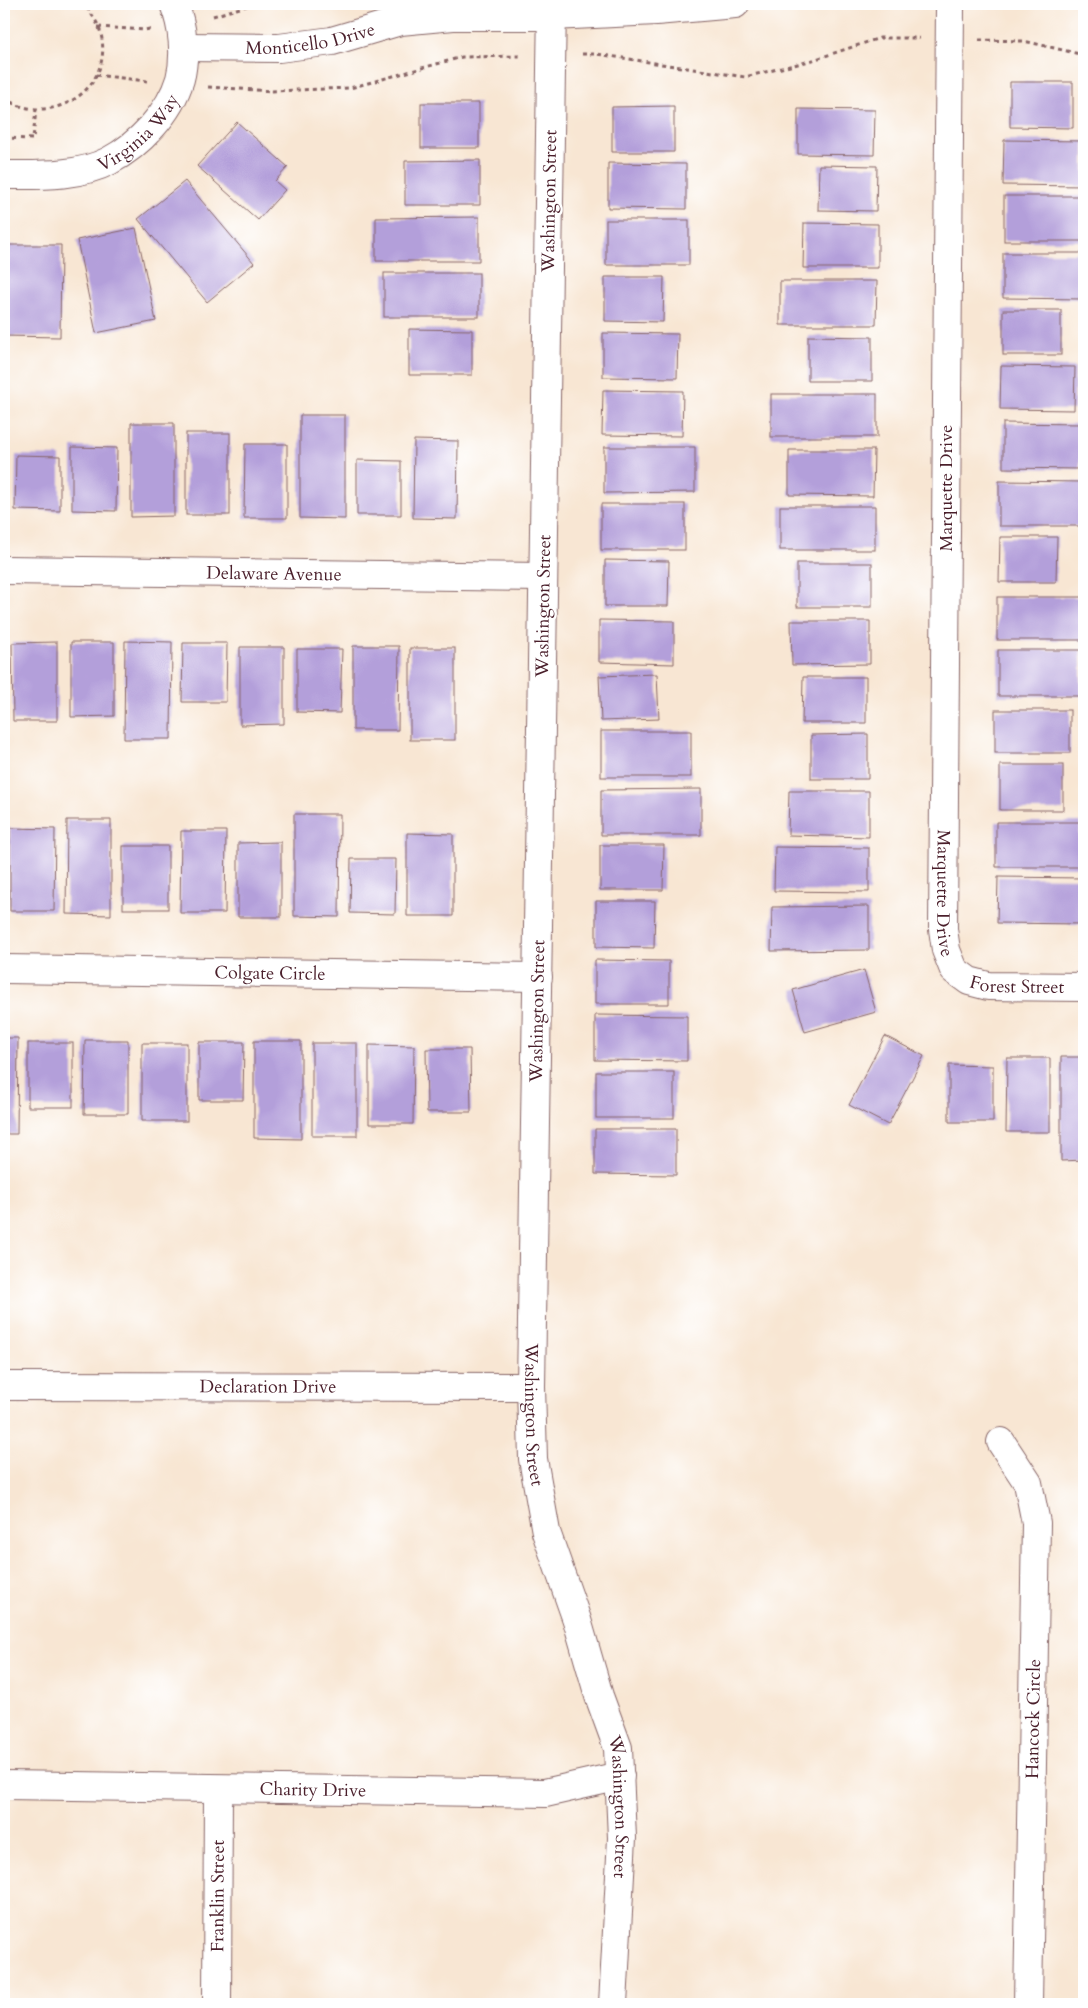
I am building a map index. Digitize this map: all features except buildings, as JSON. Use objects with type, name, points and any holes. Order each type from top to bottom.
[{"type":"street","name":"Virginia Way","points":[[4,175],[36,176],[79,171],[108,161],[141,138],[167,107],[180,79],[183,47],[174,4]]},
{"type":"street","name":"Monticello Drive","points":[[183,47],[279,48],[332,40],[400,21],[454,16],[552,10],[656,11],[735,4]]},
{"type":"street","name":"Marquette Drive","points":[[950,4],[943,930],[946,950],[954,970]]},
{"type":"street","name":"Washington Street","points":[[552,10],[531,1387],[533,1459],[546,1532],[577,1620],[599,1696],[618,1748],[622,1838],[613,2004]]},
{"type":"street","name":"Delaware Avenue","points":[[4,570],[543,577]]},
{"type":"street","name":"Colgate Circle","points":[[4,970],[538,977]]},
{"type":"street","name":"Forest Street","points":[[954,970],[969,981],[988,986],[1084,987]]},
{"type":"street","name":"Declaration Drive","points":[[4,1386],[531,1387]]},
{"type":"street","name":"Hancock Circle","points":[[1001,1442],[1028,1483],[1036,1523],[1028,2004]]},
{"type":"street","name":"Charity Drive","points":[[4,1785],[545,1793],[620,1776]]},
{"type":"street","name":"Franklin Street","points":[[217,2004],[218,1789]]},
{"type":"path","points":[[4,98],[12,104],[46,110],[63,106],[78,97],[90,85],[96,75],[102,52],[101,34],[94,17],[84,4]]},
{"type":"path","points":[[96,75],[177,84],[272,91],[350,88],[462,57],[597,54],[745,77],[810,61],[880,38],[1024,41],[1084,55]]},
{"type":"path","points":[[4,138],[33,139],[36,109]]}]
